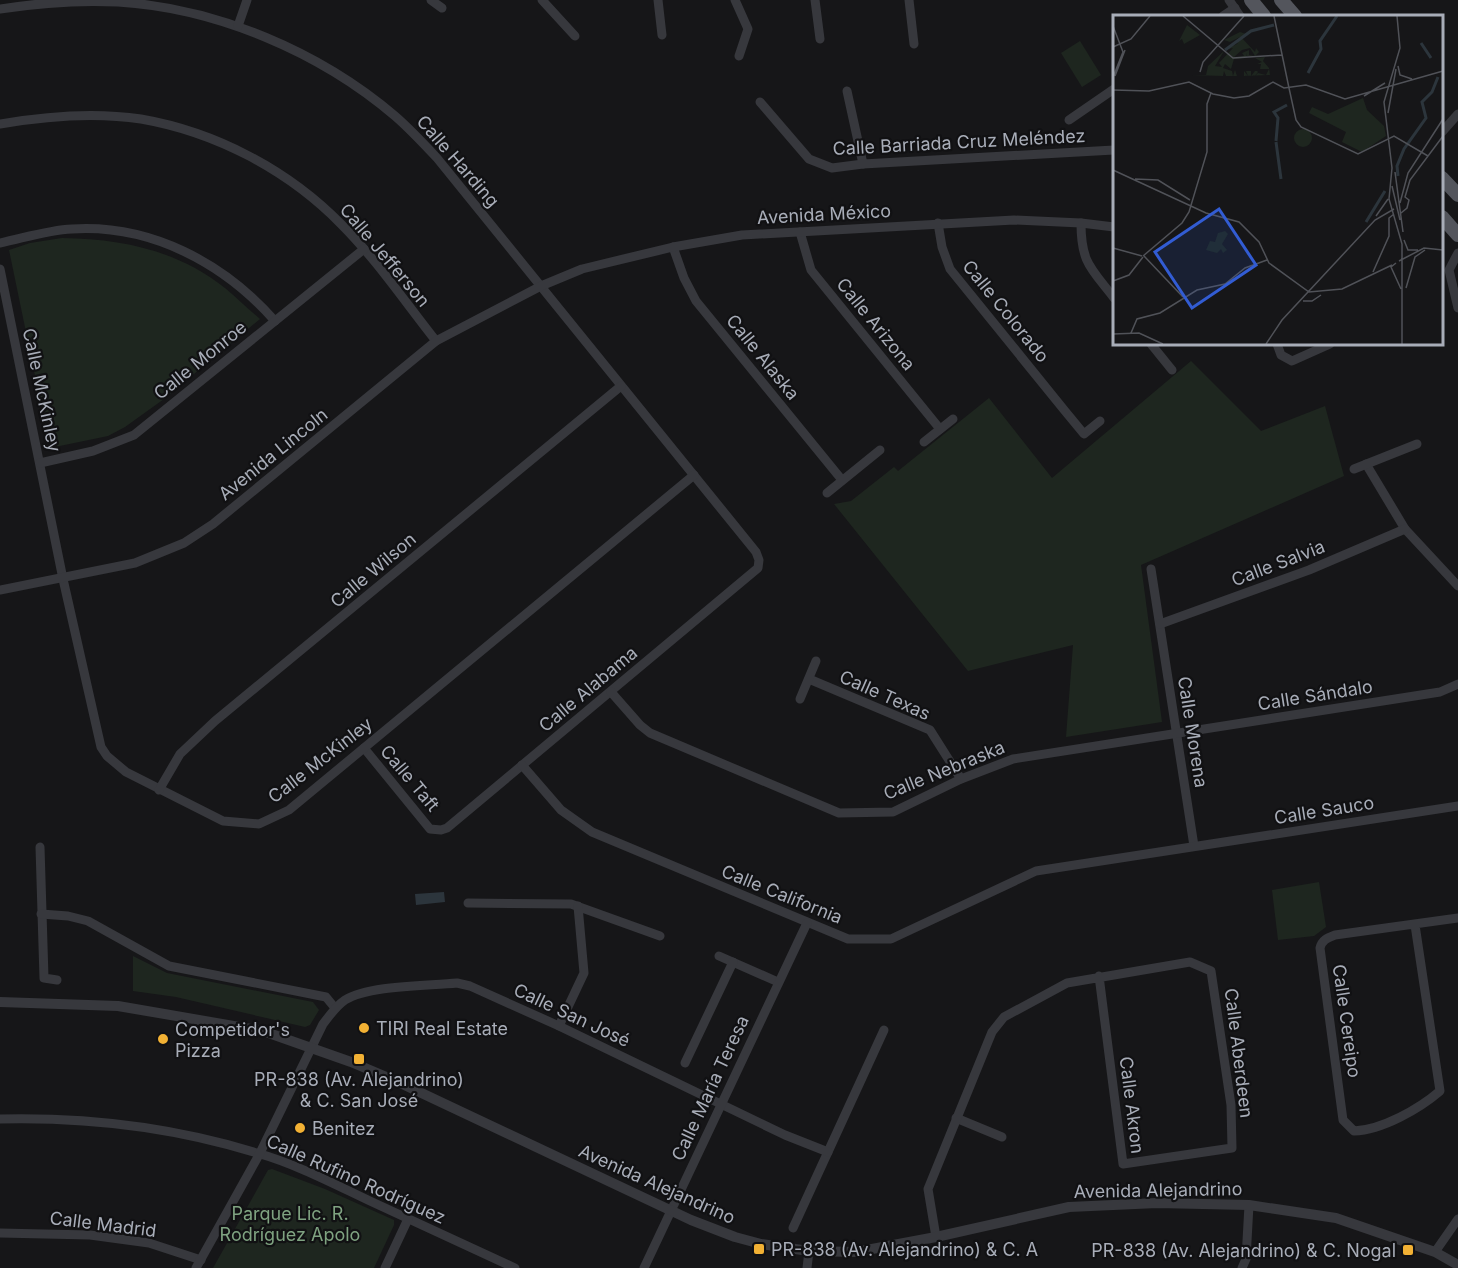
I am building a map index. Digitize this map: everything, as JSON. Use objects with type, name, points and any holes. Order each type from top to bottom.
[{"type":"main road","points":[[1251,0],[1263,15]]},
{"type":"main road","points":[[1281,0],[1294,15]]},
{"type":"main road","points":[[1443,179],[1458,195]]},
{"type":"main road","points":[[1443,218],[1458,236]]},
{"type":"street","points":[[238,26],[247,0]]},
{"type":"street","points":[[431,0],[442,8]]},
{"type":"street","points":[[542,0],[575,36]]},
{"type":"street","points":[[658,0],[662,35]]},
{"type":"street","points":[[735,0],[748,29],[739,56]]},
{"type":"street","points":[[815,0],[820,39]]},
{"type":"street","points":[[909,0],[914,44]]},
{"type":"street","name":"Calle Harding","points":[[0,9],[74,1],[119,2],[186,12],[238,26],[295,50],[342,78],[395,116],[437,158],[756,552],[759,560]]},
{"type":"street","points":[[1069,120],[1113,90]]},
{"type":"street","points":[[847,91],[862,164]]},
{"type":"street","name":"Calle Barriada Cruz Meléndez","points":[[760,102],[809,159],[832,168],[862,164],[1113,150]]},
{"type":"street","points":[[1443,131],[1458,114]]},
{"type":"street","name":"Calle Jefferson","points":[[0,124],[52,117],[141,119],[192,133],[269,166],[341,223],[436,341]]},
{"type":"street","name":"Avenida México","points":[[541,286],[582,269],[673,246],[742,235],[1014,220],[1113,227]]},
{"type":"street","name":"Calle Colorado","points":[[938,223],[942,247],[950,269],[1065,411],[1084,434],[1101,421]]},
{"type":"street","points":[[1081,223],[1081,244],[1087,262],[1113,297]]},
{"type":"street","points":[[0,243],[71,229],[98,229],[152,238],[205,261],[219,270],[248,292],[275,321]]},
{"type":"street","name":"Calle Arizona","points":[[800,232],[811,270],[940,429]]},
{"type":"street","name":"Calle Alaska","points":[[673,246],[684,278],[696,301],[842,480]]},
{"type":"street","name":"Calle Monroe","points":[[40,463],[93,451],[134,435],[364,249]]},
{"type":"street","points":[[1458,253],[1449,270],[1458,308]]},
{"type":"street","name":"Calle McKinley","points":[[0,269],[63,579],[101,747],[107,756],[126,772],[223,821],[260,824],[289,810],[694,476]]},
{"type":"street","name":"Avenida Lincoln","points":[[0,590],[135,563],[184,543],[222,517],[436,341],[541,286]]},
{"type":"street","points":[[1152,345],[1172,370]]},
{"type":"street","points":[[1277,345],[1281,355],[1292,361],[1328,345]]},
{"type":"street","name":"Calle Wilson","points":[[159,790],[180,754],[215,721],[621,386]]},
{"type":"street","points":[[924,442],[953,419]]},
{"type":"street","points":[[1354,469],[1417,444]]},
{"type":"street","points":[[827,493],[880,450]]},
{"type":"street","points":[[1366,464],[1405,529],[1458,586]]},
{"type":"street","name":"Calle Salvia","points":[[1160,624],[1309,570],[1405,529]]},
{"type":"street","name":"Calle Alabama","points":[[430,829],[441,831],[447,828],[758,568],[759,560]]},
{"type":"street","name":"Calle Morena","points":[[1151,569],[1194,846]]},
{"type":"street","points":[[800,699],[816,661]]},
{"type":"street","name":"Calle Texas","points":[[808,680],[930,730],[961,779]]},
{"type":"street","name":"Calle Sándalo","points":[[1177,733],[1440,692],[1458,684]]},
{"type":"street","name":"Calle Nebraska","points":[[611,692],[650,733],[840,813],[893,812],[961,779],[1014,759],[1177,733]]},
{"type":"street","name":"Calle Taft","points":[[364,748],[430,829]]},
{"type":"street","name":"Calle California","points":[[522,765],[561,810],[592,832],[848,939],[891,939],[1036,871],[1194,846]]},
{"type":"street","name":"Calle Sauco","points":[[1194,846],[1458,806]]},
{"type":"street","points":[[40,847],[44,978],[57,980]]},
{"type":"street","points":[[468,903],[571,904],[660,936]]},
{"type":"street","points":[[559,1026],[584,973],[578,906]]},
{"type":"street","points":[[41,914],[68,916],[88,921],[169,966],[326,997],[335,1008],[311,1047],[260,1153],[198,1264]]},
{"type":"street","name":"Calle Cereipo","points":[[1415,925],[1440,1091],[1423,1106],[1367,1131],[1354,1131],[1343,1120],[1321,944],[1326,938],[1335,934],[1458,918]]},
{"type":"street","name":"Calle María Teresa","points":[[644,1268],[807,923]]},
{"type":"street","points":[[719,956],[778,982]]},
{"type":"street","points":[[685,1063],[733,962]]},
{"type":"street","name":"Calle Aberdeen","points":[[936,1237],[928,1189],[992,1032],[1004,1017],[1067,982],[1190,962],[1211,971],[1231,1105],[1232,1148]]},
{"type":"street","name":"Calle Akron","points":[[1099,976],[1123,1164],[1232,1148]]},
{"type":"street","name":"Calle San José","points":[[335,1008],[346,1000],[370,991],[457,983],[470,986],[559,1026],[785,1136],[828,1152]]},
{"type":"street","name":"Avenida Alejandrino","points":[[0,1002],[91,1004],[149,1010],[263,1030],[396,1081],[670,1211],[735,1237],[761,1244],[808,1251],[856,1252],[936,1237],[1069,1207],[1157,1203],[1249,1205],[1336,1218],[1435,1252],[1458,1265]]},
{"type":"street","points":[[793,1228],[884,1030]]},
{"type":"street","name":"Calle Rufino Rodríguez","points":[[0,1119],[50,1118],[139,1126],[260,1153],[334,1184],[515,1268]]},
{"type":"street","points":[[956,1118],[1002,1137]]},
{"type":"street","points":[[1242,1268],[1246,1259],[1249,1205]]},
{"type":"street","points":[[385,1268],[408,1218]]},
{"type":"street","points":[[1435,1252],[1458,1219]]},
{"type":"street","name":"Calle Madrid","points":[[0,1233],[80,1235],[149,1244],[198,1264]]},
{"type":"street","points":[[807,1268],[808,1251]]},
{"type":"green space","points":[[1080,41],[1101,75],[1082,87],[1061,53]]},
{"type":"green space","points":[[62,238],[127,244],[188,264],[225,288],[260,319],[164,399],[125,427],[108,436],[50,448],[9,250],[30,243]]},
{"type":"green space","points":[[1191,361],[1261,431],[1325,406],[1344,476],[1141,565],[1162,722],[1066,737],[1073,645],[968,671],[834,504],[851,501],[894,467],[898,471],[989,398],[1052,478]]},
{"type":"green space","points":[[1319,882],[1326,927],[1314,936],[1278,940],[1272,890]]},
{"type":"green space","points":[[133,956],[167,973],[313,1002],[319,1010],[310,1025],[305,1027],[176,997],[133,991]]},
{"type":"green space","name":"Parque Lic. R. Rodríguez Apolo","points":[[272,1169],[325,1189],[394,1220],[394,1225],[374,1268],[213,1268],[268,1170]]},
{"type":"shaded area","points":[[444,892],[445,902],[416,905],[415,894]]},
{"type":"place","name":"TIRI Real Estate","points":[[364,1028]]},
{"type":"place","name":"Competidor's Pizza","points":[[163,1039]]},
{"type":"place","name":"PR-838 (Av. Alejandrino) & C. San José","points":[[359,1059]]},
{"type":"place","name":"Benitez","points":[[300,1128]]},
{"type":"place","name":"PR-838 (Av. Alejandrino) & C. A","points":[[759,1249]]},
{"type":"place","name":"PR-838 (Av. Alejandrino) & C. Nogal","points":[[1408,1250]]}]
